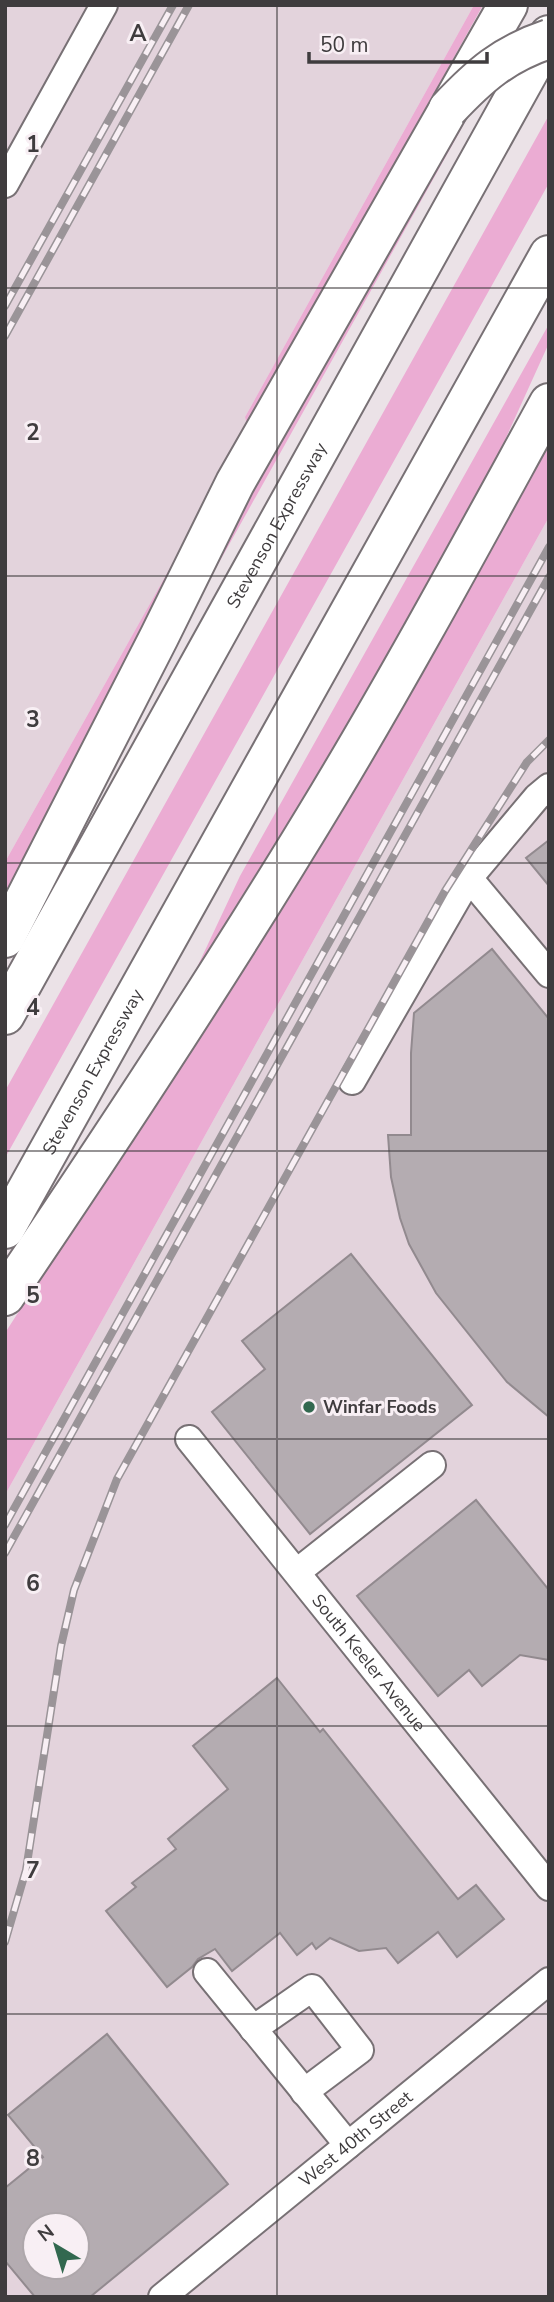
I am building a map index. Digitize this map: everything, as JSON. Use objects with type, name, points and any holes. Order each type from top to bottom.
[{"type":"highway","points":[[5,938],[235,483],[508,5]]},
{"type":"highway","points":[[449,109],[473,82],[496,63],[549,37]]},
{"type":"highway","name":"Stevenson Expressway","points":[[5,1015],[549,37]]},
{"type":"highway","name":"Stevenson Expressway","points":[[5,1229],[549,255]]},
{"type":"highway","points":[[5,1296],[124,1120],[328,795],[383,702],[549,403]]},
{"type":"highway","points":[[497,498],[549,410]]},
{"type":"street","points":[[5,184],[104,5]]},
{"type":"street","points":[[352,1081],[469,878],[537,797],[549,787]]},
{"type":"street","points":[[469,878],[549,974]]},
{"type":"street","name":"South Keeler Avenue","points":[[189,1439],[549,1887]]},
{"type":"street","points":[[297,1573],[432,1465]]},
{"type":"street","points":[[206,1972],[348,2145]]},
{"type":"street","name":"West 40th Street","points":[[162,2297],[549,1981]]},
{"type":"street","points":[[253,2029],[313,1988],[360,2050],[304,2092]]},
{"type":"shaded area","points":[[5,5],[474,5],[245,417],[248,429],[5,862]]},
{"type":"shaded area","points":[[474,5],[483,5],[248,429],[245,417]]},
{"type":"shaded area","points":[[488,81],[178,636],[209,569],[382,246]]},
{"type":"shaded area","points":[[549,115],[549,183],[5,1158],[5,1091]]},
{"type":"shaded area","points":[[549,324],[549,343],[485,484],[313,788],[184,995],[240,876]]},
{"type":"shaded area","points":[[248,429],[5,895],[5,862]]},
{"type":"shaded area","points":[[549,439],[549,517],[5,1495],[5,1333],[206,1021]]},
{"type":"shaded area","points":[[549,517],[549,2297],[5,2297],[5,1495]]},
{"type":"building","points":[[549,840],[549,886],[526,858]]},
{"type":"building","points":[[492,949],[549,1019],[549,1417],[507,1382],[436,1293],[409,1244],[391,1177],[388,1135],[411,1135],[414,1013]]},
{"type":"building","points":[[351,1254],[472,1405],[310,1534],[212,1412],[265,1369],[242,1341]]},
{"type":"building","points":[[476,1500],[549,1590],[549,1660],[520,1655],[482,1686],[469,1670],[438,1696],[357,1596]]},
{"type":"building","points":[[277,1678],[320,1732],[323,1729],[458,1899],[476,1885],[504,1919],[457,1957],[438,1932],[398,1963],[386,1948],[359,1951],[330,1938],[316,1949],[312,1943],[297,1955],[280,1933],[232,1971],[215,1949],[198,1959],[167,1987],[106,1911],[136,1887],[132,1883],[176,1849],[168,1839],[228,1789],[193,1746]]},
{"type":"building","points":[[107,2034],[228,2184],[90,2297],[35,2297],[22,2281],[91,2281],[91,2211],[21,2211],[21,2280],[5,2261],[5,2188],[43,2157],[8,2115]]},
{"type":"railway","points":[[5,306],[173,5]]},
{"type":"railway","points":[[5,336],[189,5]]},
{"type":"railway","points":[[5,1525],[549,547]]},
{"type":"railway","points":[[5,1553],[549,577]]},
{"type":"railway","points":[[5,1942],[26,1870],[61,1646],[74,1590],[117,1479],[445,891],[527,762],[549,740]]},
{"type":"place","name":"Winfar Foods","points":[[309,1407]]}]
